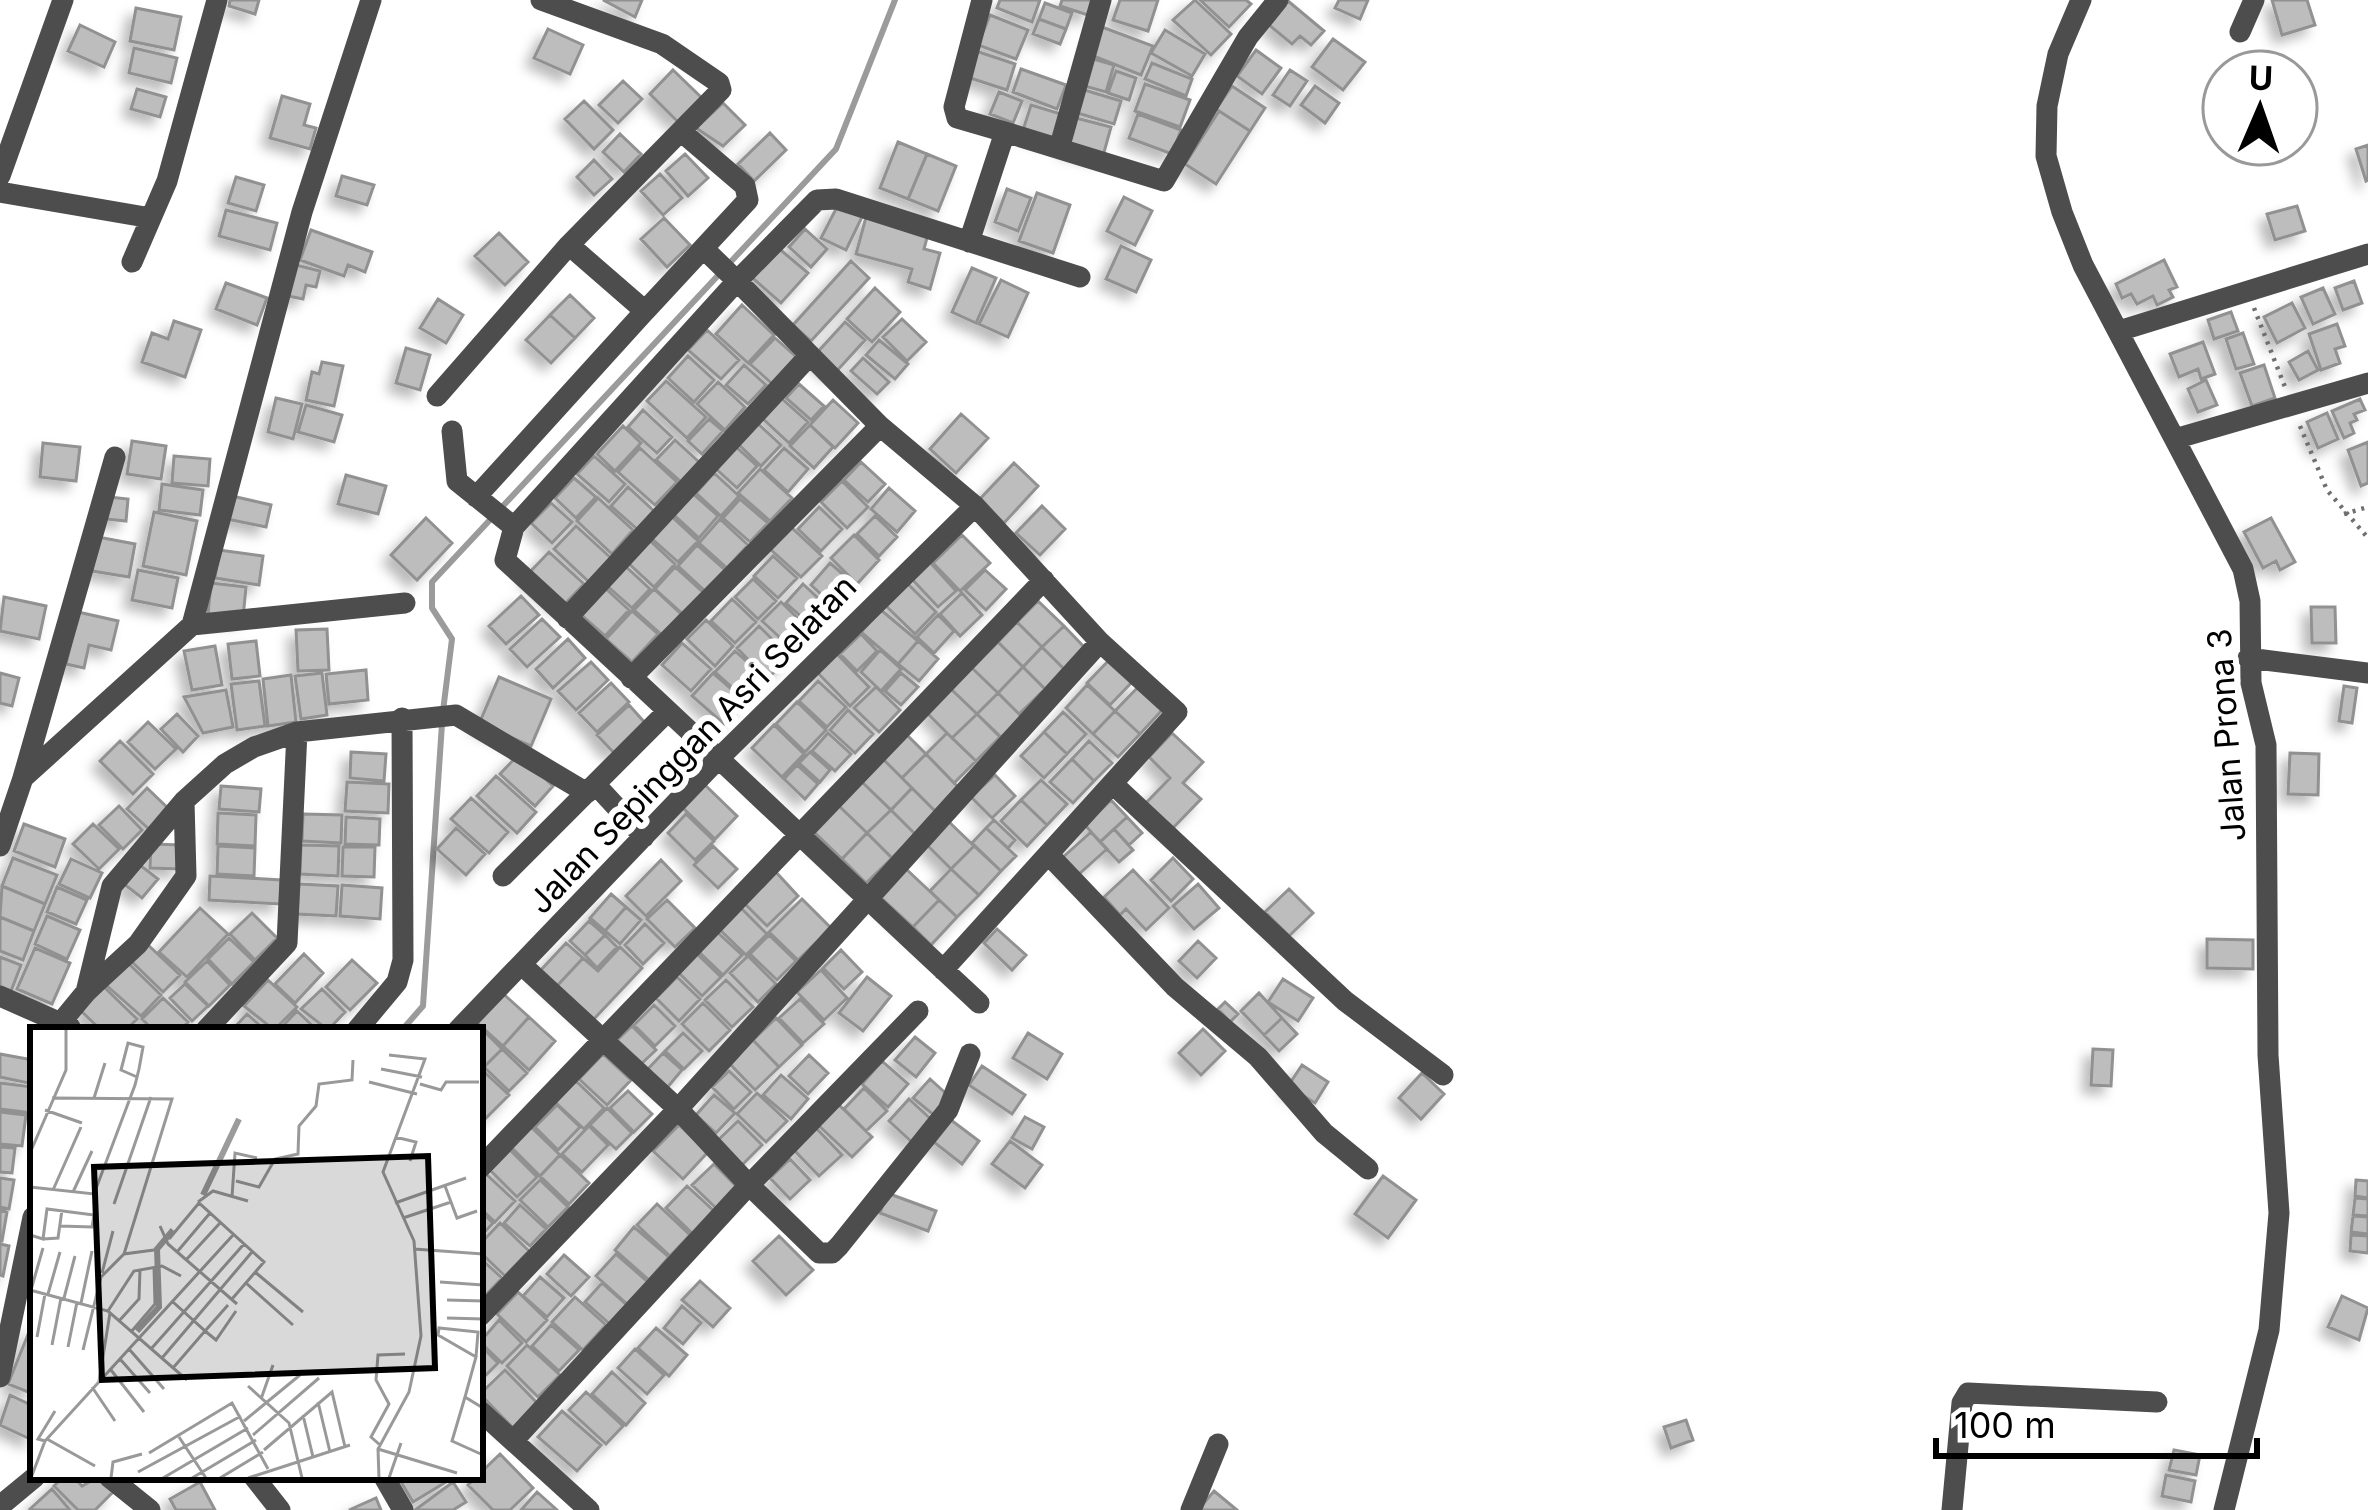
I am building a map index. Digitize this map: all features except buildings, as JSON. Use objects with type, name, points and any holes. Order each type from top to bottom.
[{"type":"street","points":[[0,176],[63,0]]},
{"type":"street","points":[[132,262],[166,181],[217,0]]},
{"type":"street","points":[[23,778],[192,625],[302,212],[371,0]]},
{"type":"street","points":[[437,397],[568,245],[720,97],[719,83],[662,44],[542,0]]},
{"type":"street","points":[[982,0],[954,107],[957,118],[1164,181],[1248,38],[1278,0]]},
{"type":"street","points":[[1059,149],[1101,0]]},
{"type":"street","name":"Jalan Prona 3","points":[[2081,0],[2055,71],[2046,156],[2083,265],[2179,438],[2242,569],[2250,601],[2248,658],[2266,745],[2268,1055],[2278,1234],[2269,1330],[2224,1510]]},
{"type":"street","points":[[2240,32],[2254,0]]},
{"type":"street","points":[[969,242],[1005,132]]},
{"type":"street","points":[[476,496],[743,209],[749,194],[683,133]]},
{"type":"street","points":[[0,192],[151,218]]},
{"type":"street","points":[[979,1003],[505,560],[514,527],[736,280],[818,200],[870,208],[1080,277]]},
{"type":"street","points":[[568,245],[645,310]]},
{"type":"street","points":[[705,251],[880,426],[975,506],[1100,642],[1177,712],[943,970]]},
{"type":"street","points":[[2122,330],[2368,254]]},
{"type":"street","points":[[567,618],[810,356]]},
{"type":"street","points":[[2179,438],[2368,382]]},
{"type":"street","points":[[632,678],[880,426]]},
{"type":"street","points":[[452,431],[453,473],[514,527]]},
{"type":"street","points":[[0,845],[116,457]]},
{"type":"street","name":"Jalan Sepinggan Asri Selatan","points":[[461,1027],[717,760],[975,506]]},
{"type":"street","points":[[483,1165],[1044,580]]},
{"type":"street","points":[[192,625],[405,603]]},
{"type":"street","points":[[483,1313],[678,1109],[1100,642]]},
{"type":"street","points":[[2248,658],[2368,673]]},
{"type":"street","points":[[502,877],[667,712]]},
{"type":"street","points":[[0,996],[68,1025],[86,992],[112,886],[184,801],[225,764],[297,732],[456,715],[591,789],[644,837]]},
{"type":"street","points":[[360,1027],[397,982],[404,960],[402,718]]},
{"type":"street","points":[[209,1027],[286,943],[297,732]]},
{"type":"street","points":[[1114,785],[1345,1001],[1442,1075]]},
{"type":"street","points":[[86,992],[138,944],[186,876],[184,801]]},
{"type":"street","points":[[1048,854],[1175,987],[1258,1057],[1324,1133],[1368,1169]]},
{"type":"street","points":[[522,965],[678,1109],[819,1252],[832,1253],[948,1110],[970,1054]]},
{"type":"street","points":[[512,1441],[748,1185],[918,1011]]},
{"type":"street","points":[[0,1377],[30,1232]]},
{"type":"street","points":[[1952,1510],[1962,1402],[1968,1393],[2157,1402]]},
{"type":"street","points":[[483,1414],[589,1510]]},
{"type":"street","points":[[1191,1510],[1217,1444]]},
{"type":"street","points":[[0,1506],[31,1480]]},
{"type":"street","points":[[113,1480],[150,1510]]},
{"type":"street","points":[[256,1480],[280,1510]]},
{"type":"street","points":[[386,1480],[403,1510]]},
{"type":"path","points":[[2248,292],[2327,490],[2368,538]]},
{"type":"path","points":[[2344,514],[2368,507]]},
{"type":"waterway","points":[[443,711],[452,639],[432,608],[432,582],[836,149],[895,0]]},
{"type":"waterway","points":[[405,1027],[423,1006],[442,724]]}]
